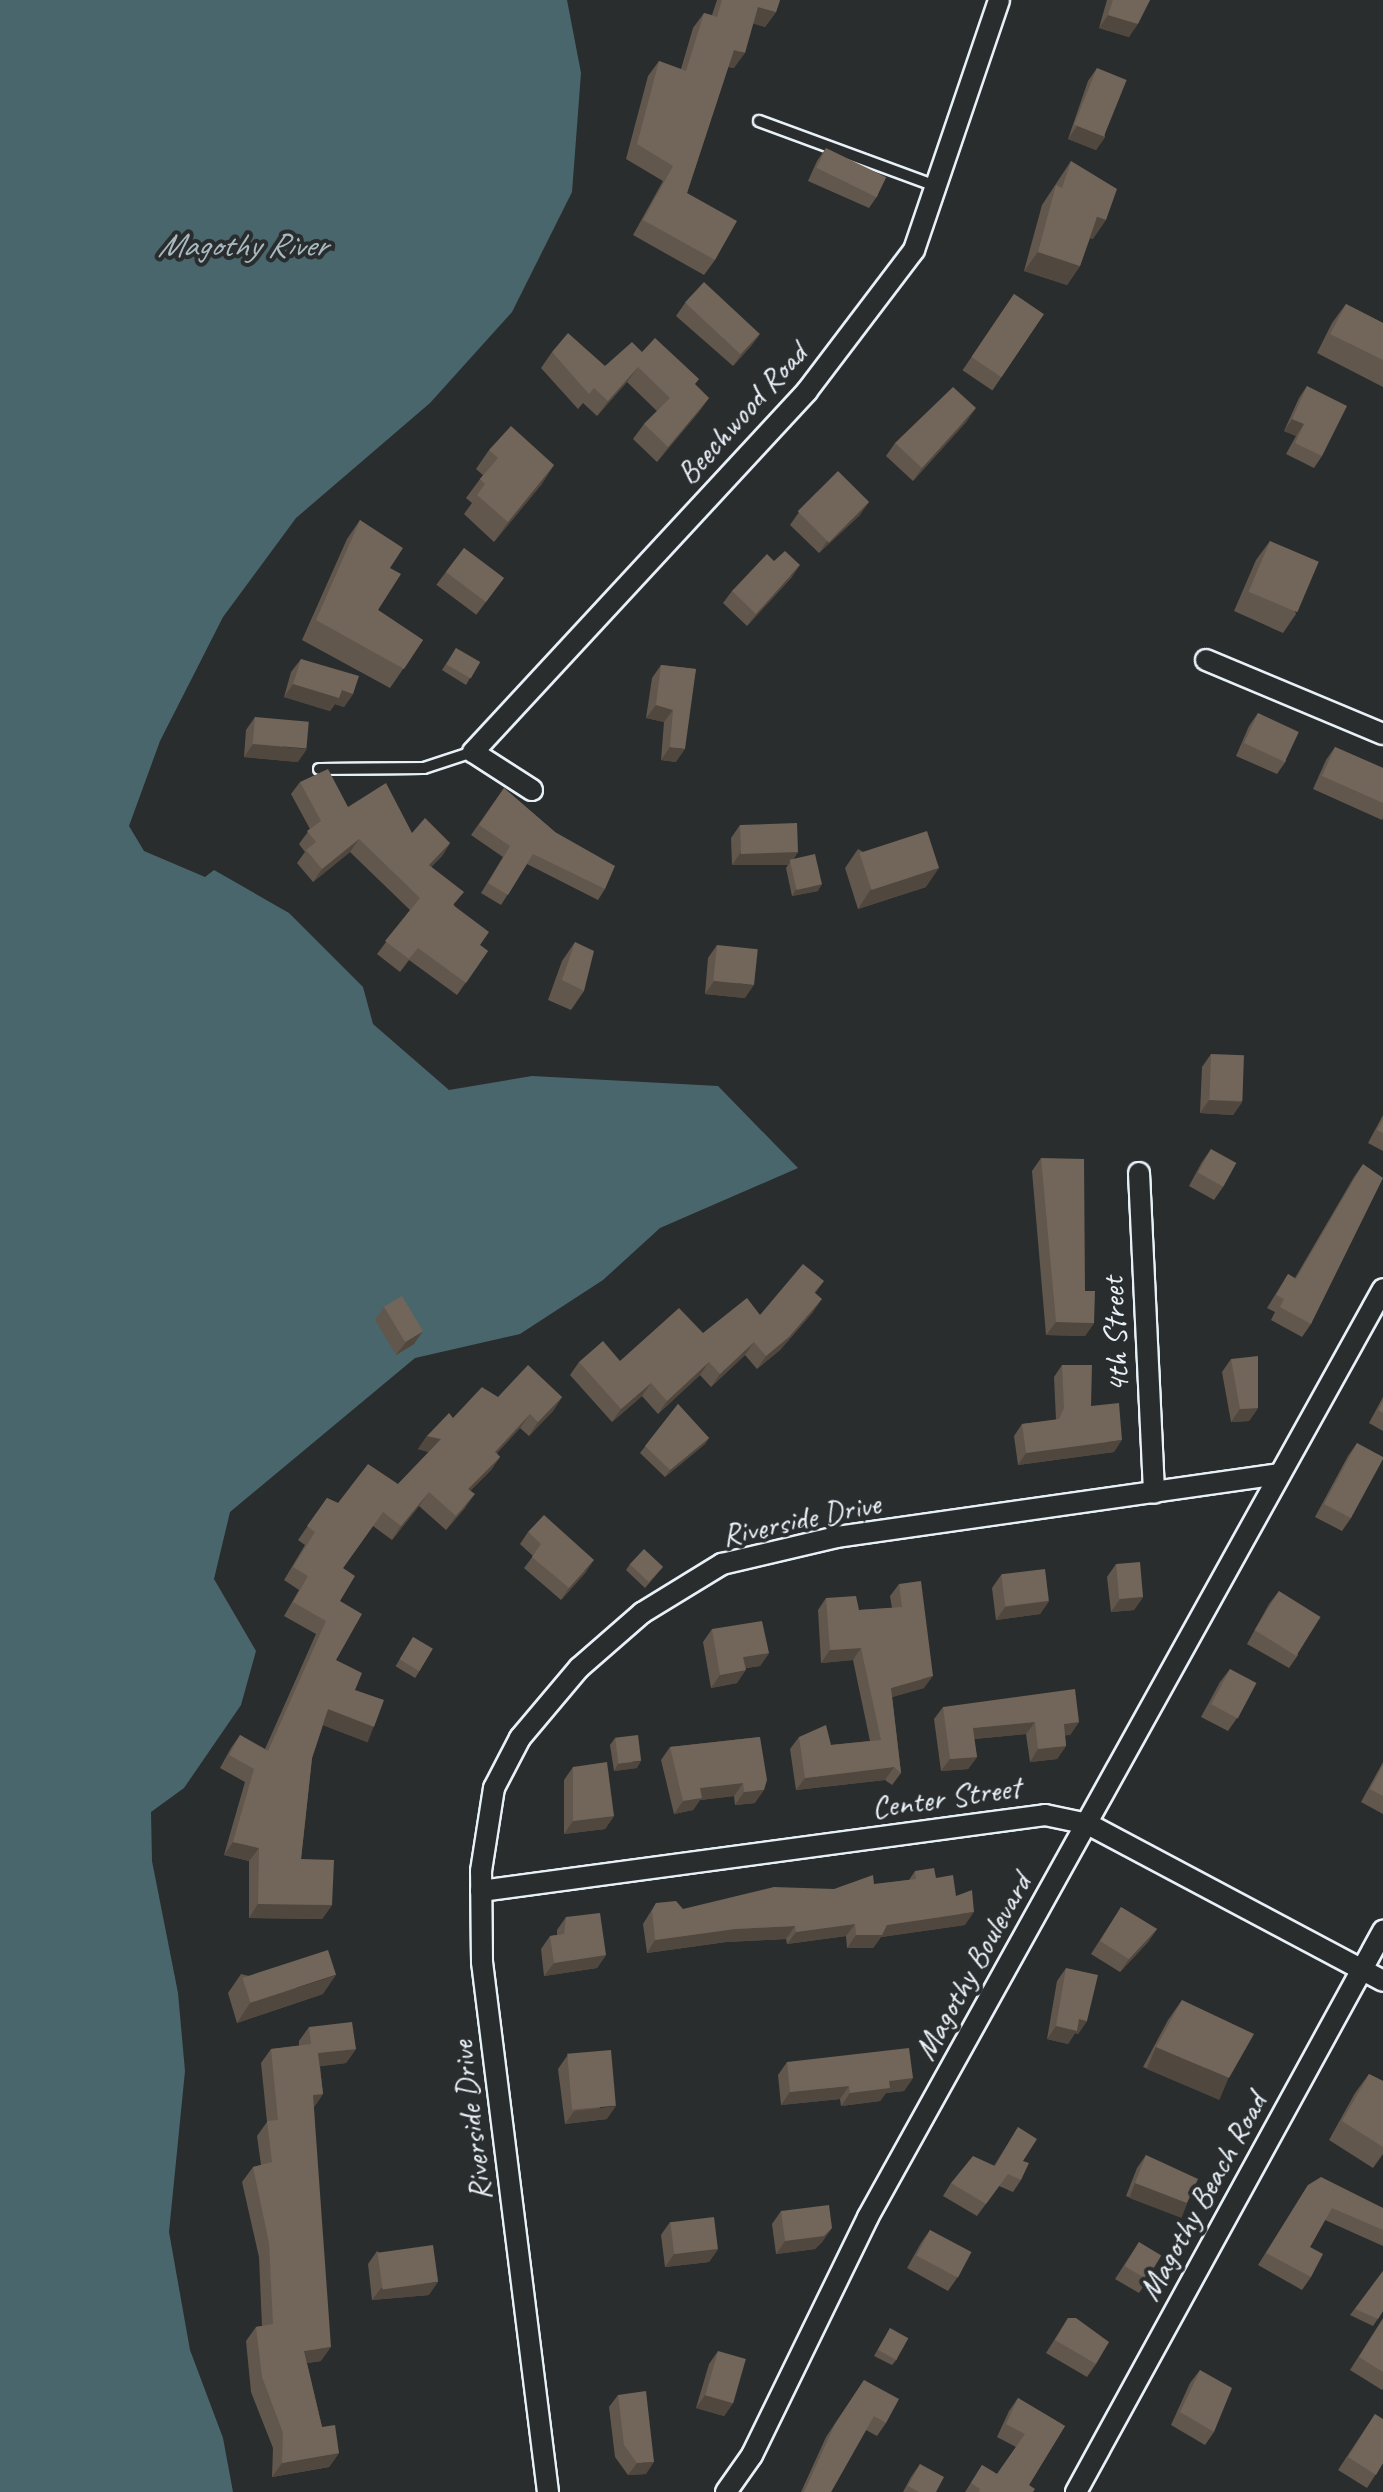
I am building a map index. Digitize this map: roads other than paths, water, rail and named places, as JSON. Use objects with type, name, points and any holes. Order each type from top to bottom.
[{"type":"street","name":"Beechwood Road","points":[[473,752],[807,391],[914,250],[999,0]]},
{"type":"street","points":[[1206,660],[1383,734]]},
{"type":"street","points":[[473,752],[532,790]]},
{"type":"street","name":"4th Street","points":[[1139,1173],[1154,1493]]},
{"type":"street","points":[[1278,1474],[1383,1289]]},
{"type":"street","name":"Riverside Drive","points":[[548,2492],[482,1962],[481,1891],[494,1788],[520,1738],[579,1668],[642,1613],[704,1573],[837,1537],[1278,1474]]},
{"type":"street","name":"Magothy Boulevard","points":[[726,2492],[752,2455],[868,2217],[1088,1824],[1278,1474]]},
{"type":"street","name":"Center Street","points":[[481,1891],[1045,1815],[1088,1824],[1383,1981]]},
{"type":"street","name":"Magothy Beach Road","points":[[1076,2492],[1383,1931]]},
{"type":"lane","points":[[759,121],[936,186]]},
{"type":"lane","points":[[319,769],[424,768],[473,752]]},
{"type":"water","name":"Magothy River","points":[[0,0],[567,0],[581,73],[572,192],[512,312],[430,403],[296,518],[223,617],[160,741],[129,826],[144,851],[205,877],[214,870],[289,913],[363,987],[373,1024],[449,1090],[532,1076],[718,1086],[798,1168],[660,1228],[603,1280],[520,1334],[415,1358],[230,1512],[214,1579],[256,1651],[241,1705],[184,1788],[151,1812],[152,1861],[178,1993],[185,2071],[169,2232],[190,2350],[223,2438],[233,2492],[0,2492]]}]
